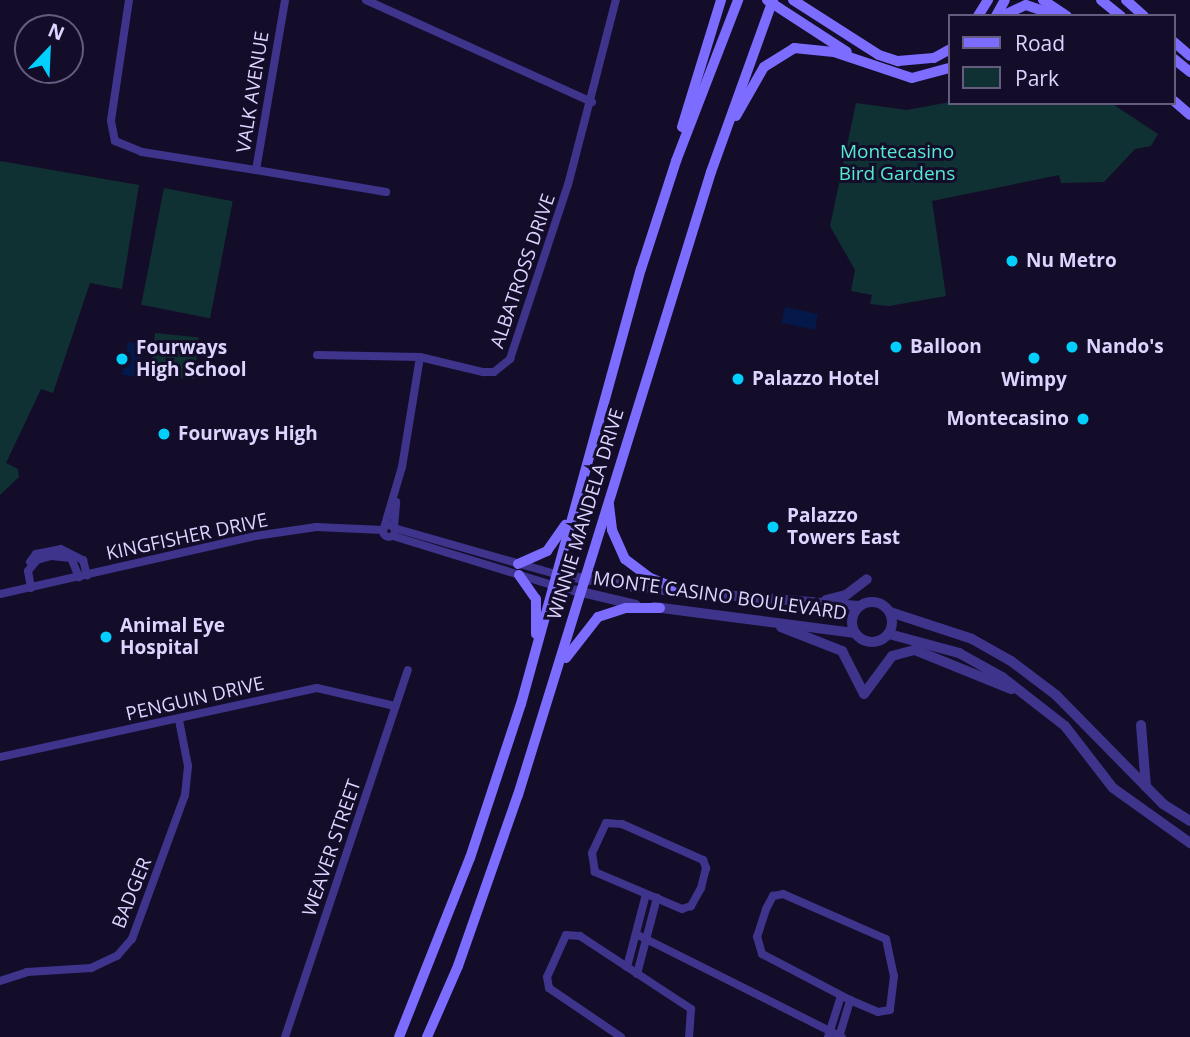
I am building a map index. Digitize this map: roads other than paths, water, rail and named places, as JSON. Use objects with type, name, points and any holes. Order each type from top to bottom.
[{"type":"main road","points":[[676,161],[697,71],[721,0]]},
{"type":"main road","name":"WINNIE MANDELA DRIVE","points":[[399,1037],[470,858],[537,647],[575,506],[676,161],[737,0]]},
{"type":"main road","points":[[793,0],[827,23],[898,61],[934,58],[948,50]]},
{"type":"main road","points":[[809,0],[827,23]]},
{"type":"main road","points":[[1043,0],[1064,14]]},
{"type":"main road","points":[[1101,0],[1118,14]]},
{"type":"main road","points":[[1126,0],[1142,14]]},
{"type":"main road","points":[[771,1],[864,64]]},
{"type":"main road","name":"WINNIE MANDELA DRIVE","points":[[427,1037],[463,953],[552,689],[711,172],[771,1]]},
{"type":"main road","points":[[1006,14],[1026,5],[1052,14]]},
{"type":"main road","points":[[1176,44],[1190,56]]},
{"type":"main road","points":[[711,172],[753,81],[772,59],[794,48],[810,47],[912,78],[948,69]]},
{"type":"main road","points":[[1176,61],[1190,72]]},
{"type":"main road","points":[[1176,104],[1190,115]]},
{"type":"main road","points":[[609,499],[612,530],[625,559],[650,578],[679,590]]},
{"type":"main road","points":[[537,647],[536,599],[518,569],[547,551],[575,506]]},
{"type":"main road","points":[[552,689],[588,624],[610,612],[660,608]]},
{"type":"street","name":"VALK AVENUE","points":[[130,0],[111,121],[115,141],[142,152],[256,170],[285,0]]},
{"type":"street","points":[[366,0],[592,102]]},
{"type":"street","name":"ALBATROSS DRIVE","points":[[317,355],[420,357],[483,372],[494,372],[510,359],[592,102],[615,0]]},
{"type":"street","points":[[256,170],[386,192]]},
{"type":"street","points":[[390,530],[420,357]]},
{"type":"street","name":"KINGFISHER DRIVE","points":[[0,594],[255,536],[316,527],[390,530],[467,554],[498,558],[518,569],[554,580]]},
{"type":"street","points":[[31,588],[28,571],[36,554],[61,549],[83,560],[83,576]]},
{"type":"street","name":"KINGFISHER DRIVE","points":[[467,554],[495,569],[518,569]]},
{"type":"street","points":[[495,569],[498,558]]},
{"type":"street","points":[[805,602],[837,598],[867,579]]},
{"type":"street","name":"MONTE CASINO BOULEVARD","points":[[554,580],[584,580],[858,606]]},
{"type":"street","name":"MONTE CASINO BOULEVARD","points":[[554,580],[580,594],[660,608],[855,633]]},
{"type":"street","points":[[1190,821],[1146,788],[1056,695],[1011,661],[972,639],[890,612],[873,601],[858,606],[852,617],[855,633],[873,643],[889,634],[959,653],[1028,696],[1065,726],[1113,788],[1190,843]]},
{"type":"street","points":[[889,634],[890,612]]},
{"type":"street","points":[[755,619],[827,641],[842,651],[864,694],[892,656],[915,650],[961,665],[1028,696]]},
{"type":"street","name":"WEAVER STREET","points":[[285,1037],[408,670]]},
{"type":"street","name":"PENGUIN DRIVE","points":[[0,757],[317,688],[395,706]]},
{"type":"street","name":"BADGER","points":[[0,981],[27,972],[92,968],[117,956],[132,939],[185,795],[188,766],[179,720]]},
{"type":"street","points":[[1141,725],[1146,788]]},
{"type":"street","points":[[606,822],[622,824],[705,862],[701,888],[691,906],[682,909],[657,898],[598,874],[592,867],[592,853],[606,822]]},
{"type":"street","points":[[627,967],[646,894]]},
{"type":"street","points":[[773,896],[792,896],[886,939],[894,976],[893,1006],[878,1012],[850,1000],[762,954],[757,937],[773,896]]},
{"type":"street","points":[[637,974],[657,898]]},
{"type":"street","points":[[621,1037],[555,994],[547,977],[560,941],[568,934],[580,936],[691,1009],[689,1037]]},
{"type":"street","points":[[636,934],[829,1034],[840,1037],[850,1000]]},
{"type":"street","points":[[829,1034],[841,996]]},
{"type":"water","points":[[785,307],[818,314],[815,330],[782,323]]},
{"type":"water","points":[[128,342],[143,345],[136,377],[122,374]]},
{"type":"place","name":"Nu Metro","points":[[1012,261]]},
{"type":"place","name":"Balloon","points":[[896,347]]},
{"type":"place","name":"Nando's","points":[[1072,347]]},
{"type":"place","name":"Wimpy","points":[[1034,358]]},
{"type":"place","name":"Fourways High School","points":[[122,359]]},
{"type":"place","name":"Palazzo Hotel","points":[[738,379]]},
{"type":"place","name":"Montecasino","points":[[1083,419]]},
{"type":"place","name":"Fourways High","points":[[164,434]]},
{"type":"place","name":"Palazzo Towers East","points":[[773,527]]},
{"type":"place","name":"Animal Eye Hospital","points":[[106,637]]},
{"type":"park label","name":"Montecasino Bird Gardens","points":[[897,163]]}]
